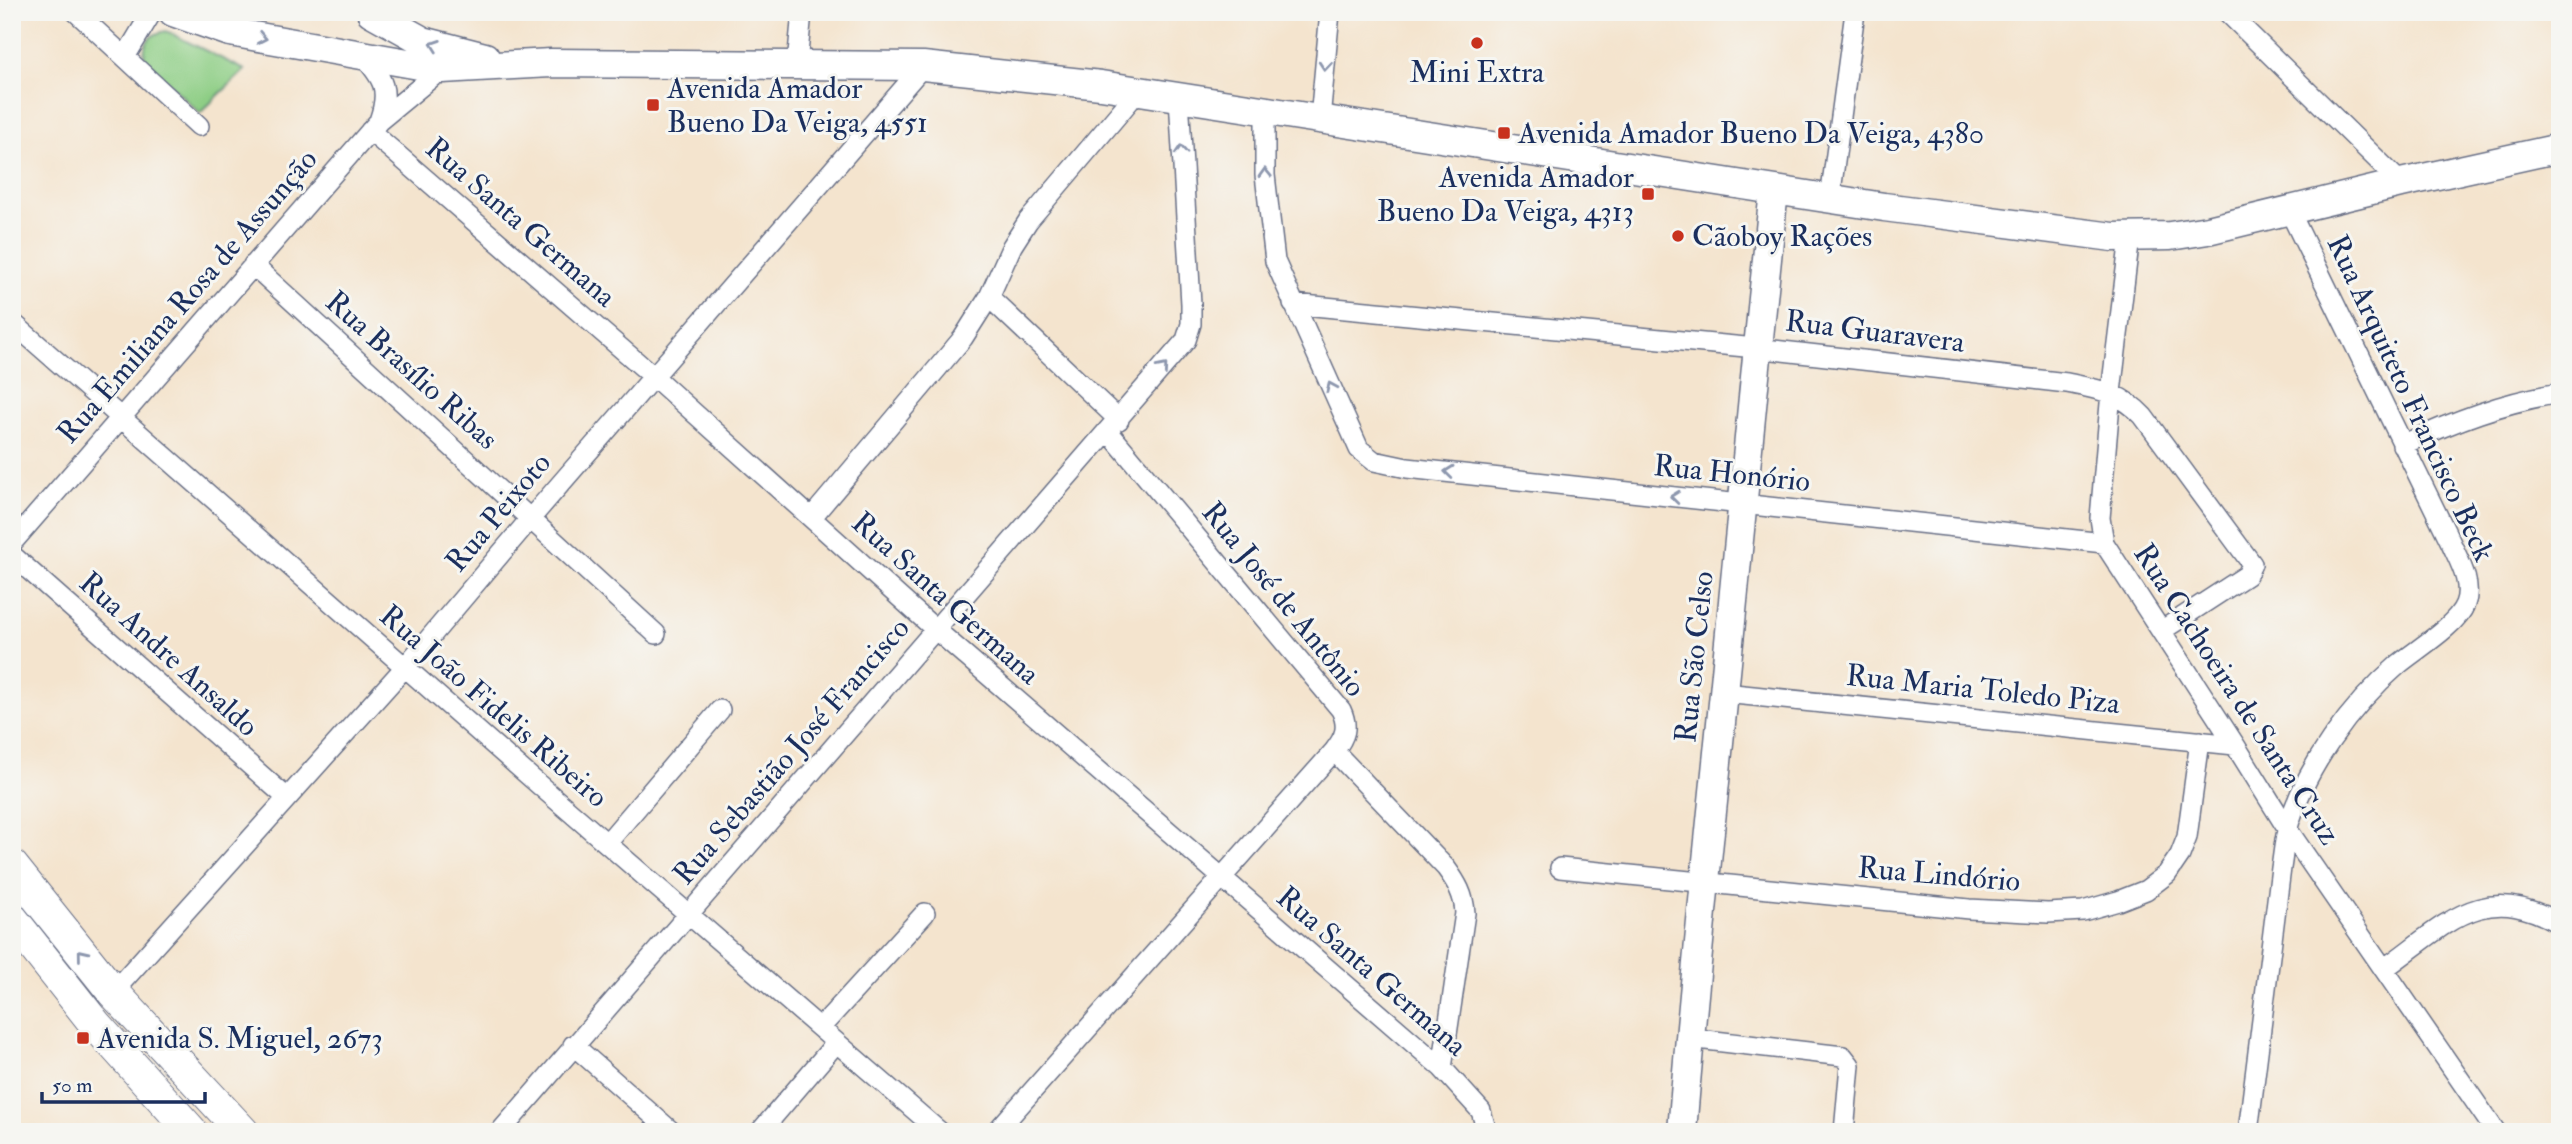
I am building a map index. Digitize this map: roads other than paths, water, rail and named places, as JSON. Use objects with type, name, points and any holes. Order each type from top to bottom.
[{"type":"main road","points":[[173,12],[230,32],[442,69],[525,65],[797,64],[923,65],[998,72],[1265,110],[1830,199],[2057,231],[2130,237],[2170,236],[2208,230],[2560,148]]},
{"type":"main road","points":[[371,12],[400,30],[444,48],[525,65]]},
{"type":"main road","name":"Rua São Celso","points":[[1682,1132],[1756,348],[1774,190]]},
{"type":"main road","points":[[12,866],[113,992],[243,1132]]},
{"type":"main road","points":[[12,919],[95,1024],[192,1132]]},
{"type":"street","points":[[76,12],[199,126]]},
{"type":"street","points":[[125,57],[152,12]]},
{"type":"street","points":[[797,64],[802,12]]},
{"type":"street","points":[[1320,119],[1330,12]]},
{"type":"street","points":[[1830,199],[1855,12]]},
{"type":"street","points":[[2227,12],[2402,183]]},
{"type":"street","points":[[362,55],[376,71],[384,87],[386,102],[375,126]]},
{"type":"street","name":"Rua Peixoto","points":[[113,992],[405,667],[923,65]]},
{"type":"street","name":"Rua Emiliana Rosa de Assunção","points":[[12,542],[375,126],[442,69]]},
{"type":"street","points":[[812,517],[943,365],[977,318],[1012,246],[1028,221],[1138,91]]},
{"type":"street","name":"Rua Sebastião José Francisco","points":[[500,1132],[1186,340],[1191,324],[1179,97]]},
{"type":"street","points":[[1265,110],[1265,175],[1272,250],[1293,304]]},
{"type":"street","name":"Rua Santa Germana","points":[[375,126],[936,629],[1442,1068],[1480,1111],[1487,1132]]},
{"type":"street","name":"Rua Arquiteto Francisco Beck","points":[[2248,1132],[2288,830],[2320,757],[2343,724],[2365,696],[2397,666],[2450,624],[2465,607],[2468,592],[2463,572],[2289,210]]},
{"type":"street","name":"Rua Cachoeira de Santa Cruz","points":[[2130,237],[2110,392],[2100,518],[2104,543],[2288,830],[2496,1132]]},
{"type":"street","name":"Rua Brasílio Ribas","points":[[253,265],[656,634]]},
{"type":"street","name":"Rua José de Antônio","points":[[989,297],[1113,425],[1341,710],[1346,727],[1345,734],[1334,751]]},
{"type":"street","name":"Rua Guaravera","points":[[1293,304],[1756,348],[2067,383],[2110,392],[2133,405],[2143,416],[2252,564],[2247,575],[2161,631]]},
{"type":"street","name":"Rua Honório","points":[[1293,304],[1359,449],[1374,461],[1407,468],[2104,543]]},
{"type":"street","name":"Rua João Fidelis Ribeiro","points":[[12,322],[940,1132]]},
{"type":"street","points":[[2402,444],[2493,407],[2560,393]]},
{"type":"street","name":"Rua Andre Ansaldo","points":[[12,555],[287,798]]},
{"type":"street","name":"Rua Maria Toledo Piza","points":[[1724,693],[2235,745]]},
{"type":"street","points":[[607,843],[720,710]]},
{"type":"street","name":"Rua Lindório","points":[[1560,868],[1982,910],[2048,913],[2083,911],[2146,890],[2167,874],[2180,855],[2187,836],[2200,741]]},
{"type":"street","points":[[996,1132],[1334,751],[1447,868],[1462,894],[1465,913],[1442,1068]]},
{"type":"street","points":[[2385,968],[2460,915],[2488,905],[2509,904],[2537,911],[2560,924]]},
{"type":"street","points":[[820,1028],[925,913]]},
{"type":"street","points":[[1689,1038],[1843,1056],[1850,1066],[1844,1132]]},
{"type":"street","points":[[760,1132],[836,1043]]},
{"type":"street","points":[[573,1045],[672,1132]]},
{"type":"place","name":"Mini Extra","points":[[1477,43]]},
{"type":"place","name":"Avenida Amador Bueno Da Veiga, 4551","points":[[653,105]]},
{"type":"place","name":"Avenida Amador Bueno Da Veiga, 4380","points":[[1504,133]]},
{"type":"place","name":"Avenida Amador Bueno Da Veiga, 4313","points":[[1648,194]]},
{"type":"place","name":"Cãoboy Rações","points":[[1678,236]]},
{"type":"place","name":"Avenida S. Miguel, 2673","points":[[83,1038]]}]
